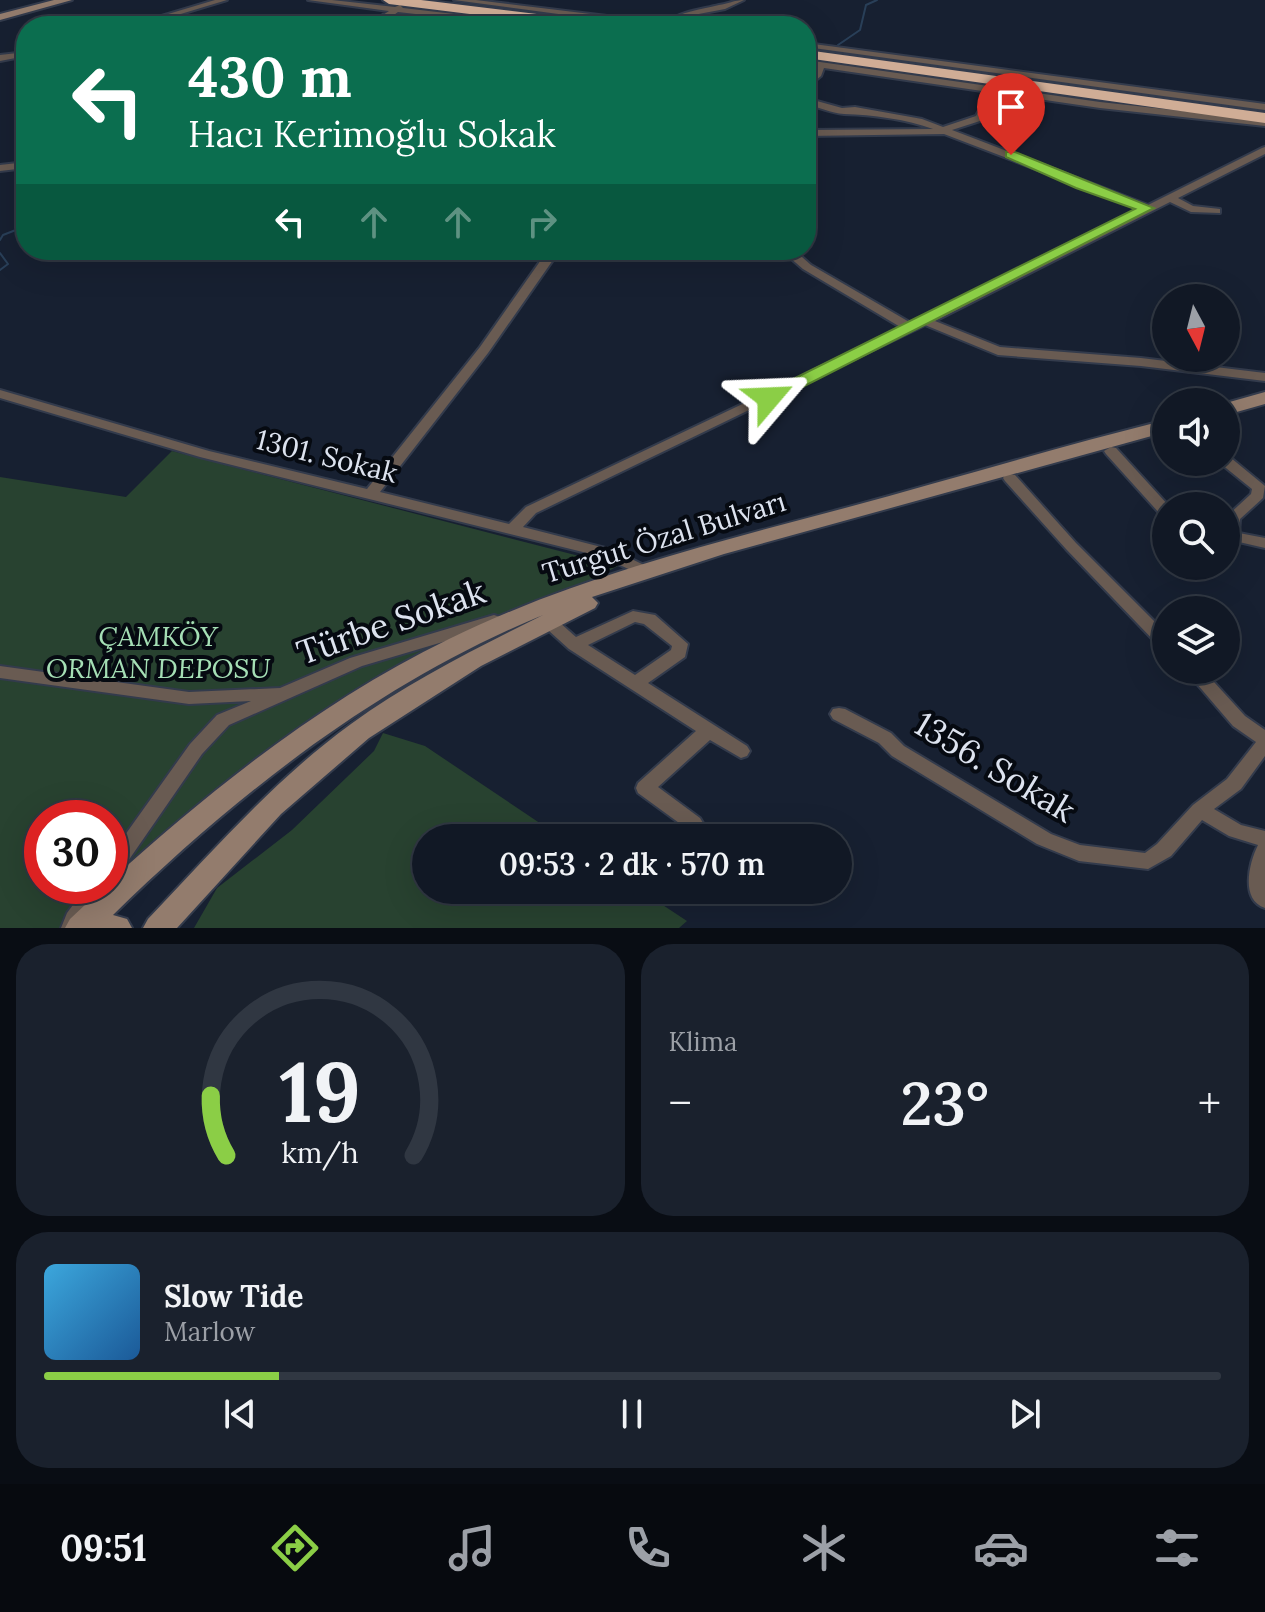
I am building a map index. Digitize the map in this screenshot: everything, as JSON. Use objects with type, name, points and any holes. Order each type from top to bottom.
[{"type":"highway","points":[[423,0],[540,16]]},
{"type":"highway","points":[[397,4],[513,16]]},
{"type":"highway","points":[[816,51],[1263,118]]},
{"type":"main road","points":[[0,17],[67,0]]},
{"type":"main road","points":[[1240,405],[1265,398]]},
{"type":"main road","points":[[1240,415],[1265,408]]},
{"type":"main road","name":"Turgut Özal Bulvarı","points":[[80,928],[124,885],[270,761],[406,671],[641,570],[1152,430]]},
{"type":"main road","points":[[158,928],[272,807],[360,731],[540,615],[685,568],[1152,440]]},
{"type":"main road","points":[[90,928],[103,925],[117,928]]},
{"type":"street","points":[[167,16],[223,0]]},
{"type":"street","points":[[312,0],[397,4]]},
{"type":"street","points":[[458,0],[542,16]]},
{"type":"street","points":[[680,16],[732,5],[740,0]]},
{"type":"street","points":[[469,13],[528,16]]},
{"type":"street","points":[[816,64],[994,91],[1263,118]]},
{"type":"street","points":[[816,76],[820,65]]},
{"type":"street","points":[[816,133],[949,130],[980,118],[994,91]]},
{"type":"street","points":[[816,104],[842,111],[855,110],[922,122],[949,130],[1080,185],[1147,208]]},
{"type":"street","points":[[514,528],[531,510],[911,328],[1265,150]]},
{"type":"street","points":[[1169,197],[1191,209],[1216,211]]},
{"type":"street","points":[[371,494],[484,350],[547,260]]},
{"type":"street","points":[[799,260],[911,328]]},
{"type":"street","points":[[925,321],[998,351],[1141,362],[1265,377]]},
{"type":"street","name":"1301. Sokak","points":[[0,394],[205,454],[608,553],[641,570]]},
{"type":"street","points":[[1111,451],[1152,496]]},
{"type":"street","points":[[1240,472],[1259,488],[1258,495],[1240,512]]},
{"type":"street","points":[[1010,478],[1152,629]]},
{"type":"street","points":[[1240,537],[1265,543]]},
{"type":"street","points":[[540,615],[575,645],[741,751]]},
{"type":"street","name":"Türbe Sokak","points":[[128,845],[196,749],[223,720],[356,662],[540,615]]},
{"type":"street","points":[[575,645],[633,616],[649,619],[680,644],[679,653],[636,683]]},
{"type":"street","points":[[0,672],[189,698],[283,693]]},
{"type":"street","points":[[1206,684],[1239,721],[1265,741]]},
{"type":"street","name":"1356. Sokak","points":[[839,714],[885,738],[898,751],[1044,839],[1079,853],[1148,861],[1164,850],[1200,810],[1258,765],[1265,741]]},
{"type":"street","points":[[693,823],[645,788],[707,732]]},
{"type":"street","points":[[1200,810],[1236,831],[1265,839]]},
{"type":"street","points":[[1265,850],[1260,863],[1260,896],[1265,900]]},
{"type":"street","points":[[71,928],[85,904]]},
{"type":"green space","name":"ÇAMKÖY ORMAN DEPOSU","points":[[172,451],[618,566],[310,726],[128,887],[128,800],[24,800],[24,904],[109,904],[82,928],[0,928],[0,477],[126,497]]},
{"type":"green space","points":[[383,733],[425,746],[541,824],[412,824],[412,904],[661,904],[687,921],[679,928],[194,928],[217,888],[292,830],[374,751]]},
{"type":"waterway","points":[[838,45],[860,30],[866,5],[877,0]]},
{"type":"waterway","points":[[0,240],[3,235],[16,230]]},
{"type":"waterway","points":[[0,253],[8,264],[0,270]]},
{"type":"route","points":[[769,398],[1147,208],[1080,185],[1011,155]]}]
